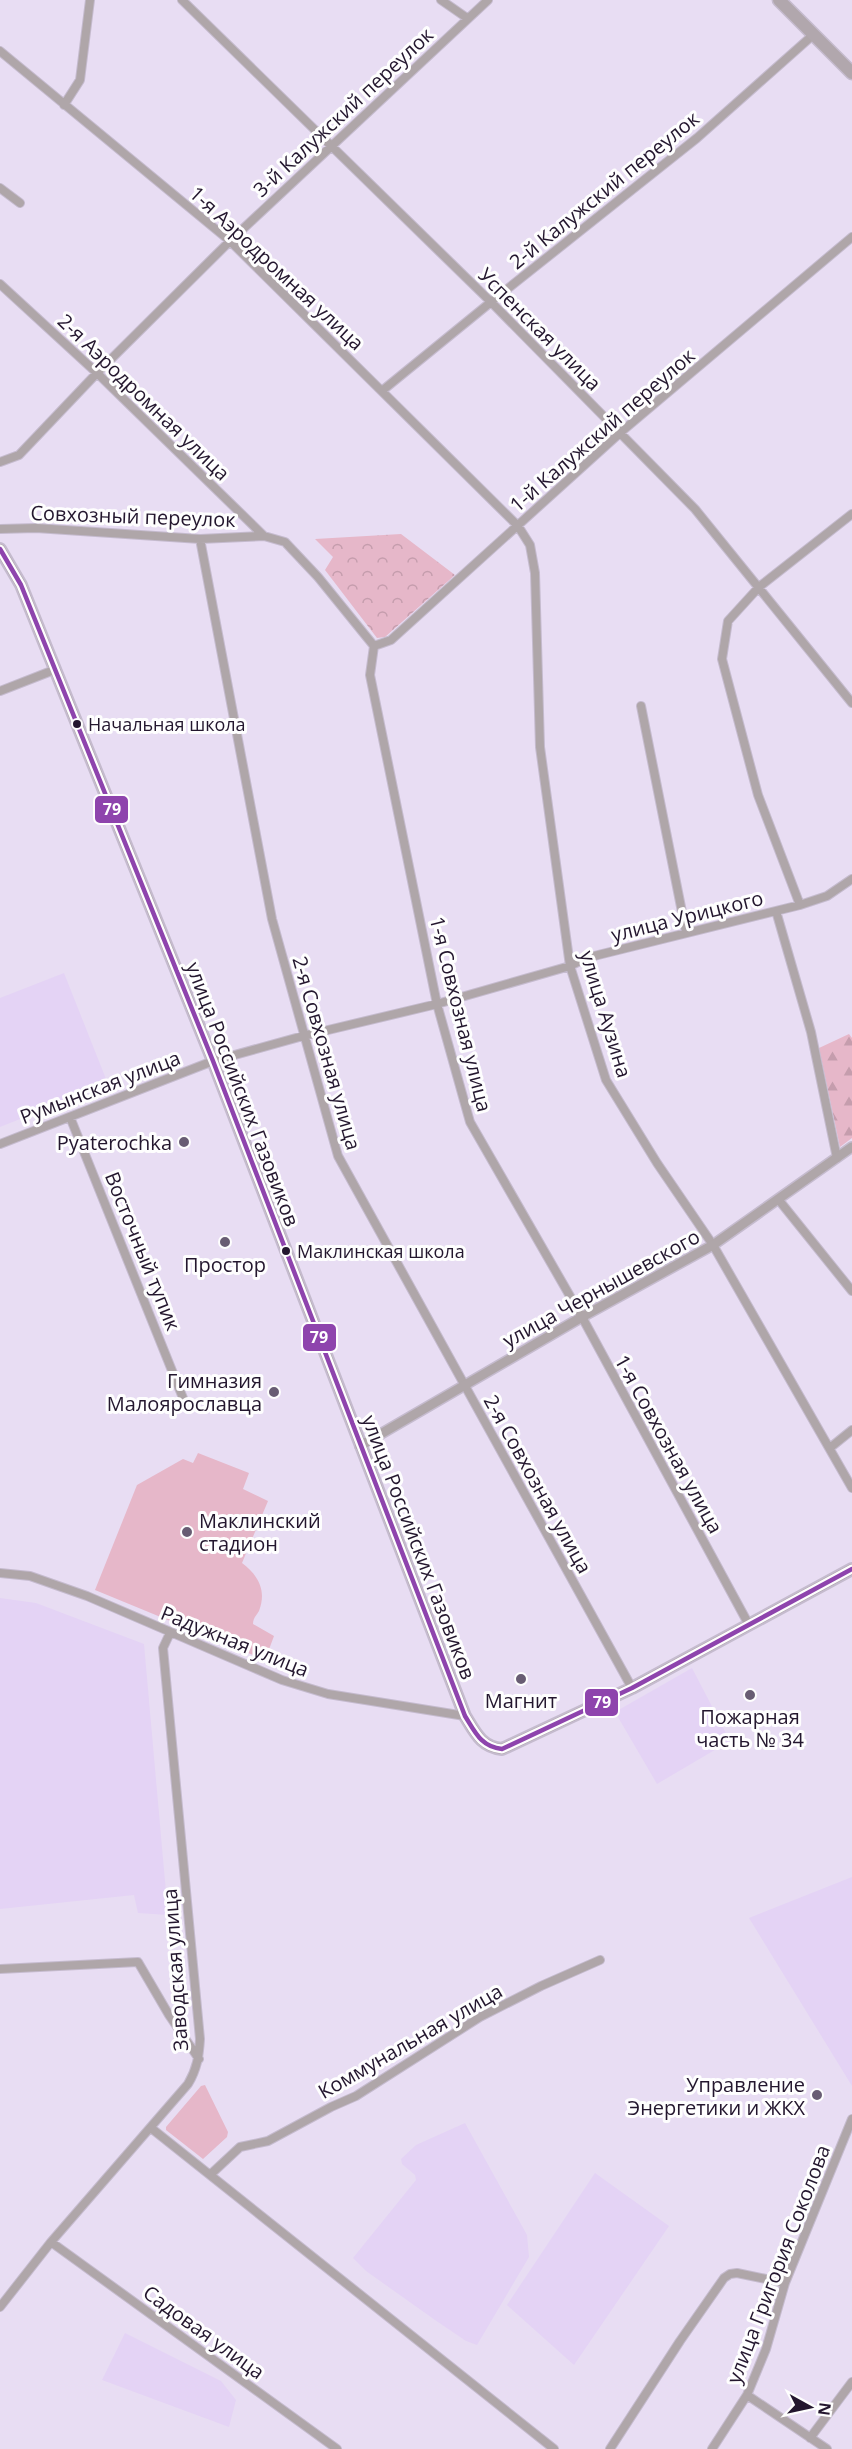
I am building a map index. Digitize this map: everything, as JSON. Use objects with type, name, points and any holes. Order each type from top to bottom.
[{"type":"main road","points":[[779,0],[852,73]]},
{"type":"main road","name":"улица Российских Газовиков","points":[[0,549],[21,585],[213,1061],[465,1716],[478,1738],[486,1746],[502,1749],[632,1688]]},
{"type":"main road","points":[[632,1688],[852,1569]]},
{"type":"street","points":[[64,105],[80,80],[90,0]]},
{"type":"street","name":"Успенская улица","points":[[182,0],[490,302],[695,509],[852,703]]},
{"type":"street","points":[[441,0],[467,18]]},
{"type":"street","name":"3-й Калужский переулок","points":[[0,462],[19,455],[97,373],[230,241],[488,0]]},
{"type":"street","name":"2-й Калужский переулок","points":[[383,390],[697,138],[813,35]]},
{"type":"street","name":"1-я Аэродромная улица","points":[[0,51],[230,241],[518,526]]},
{"type":"street","points":[[0,188],[20,203]]},
{"type":"street","name":"1-й Калужский переулок","points":[[374,646],[392,640],[621,432],[852,237]]},
{"type":"street","name":"2-я Аэродромная улица","points":[[0,284],[97,373],[264,536]]},
{"type":"street","points":[[800,905],[758,795],[722,659],[728,621],[759,587],[852,514]]},
{"type":"street","name":"улица Аузина","points":[[518,526],[530,545],[535,573],[540,747],[570,966],[606,1080],[657,1163],[713,1245],[831,1447],[852,1488]]},
{"type":"street","name":"Совхозный переулок","points":[[0,529],[36,528],[200,539],[264,536]]},
{"type":"street","points":[[264,536],[285,542],[318,577],[374,646]]},
{"type":"street","name":"2-я Совхозная улица","points":[[200,539],[272,919],[338,1156],[632,1688]]},
{"type":"street","name":"1-я Совхозная улица","points":[[374,646],[370,675],[437,1004],[470,1122],[582,1317],[749,1625]]},
{"type":"street","points":[[0,691],[54,670]]},
{"type":"street","points":[[641,706],[686,932]]},
{"type":"street","name":"улица Урицкого","points":[[213,1061],[303,1036],[437,1004],[570,966],[586,958],[800,905],[827,896],[852,879]]},
{"type":"street","points":[[776,911],[811,1032],[837,1158]]},
{"type":"street","name":"Румынская улица","points":[[0,1144],[213,1061]]},
{"type":"street","name":"Восточный тупик","points":[[70,1117],[183,1398]]},
{"type":"street","name":"улица Чернышевского","points":[[360,1446],[582,1317],[713,1245],[852,1147]]},
{"type":"street","points":[[778,1199],[852,1291]]},
{"type":"street","points":[[831,1447],[852,1430]]},
{"type":"street","name":"Радужная улица","points":[[0,1573],[30,1576],[87,1596],[282,1680],[328,1694],[465,1716]]},
{"type":"street","name":"Заводская улица","points":[[0,2307],[51,2242],[188,2084],[199,2059],[200,2039],[163,1648],[170,1633]]},
{"type":"street","name":"Коммунальная улица","points":[[211,2174],[240,2147],[268,2140],[356,2096],[480,2017],[541,1986],[600,1960]]},
{"type":"street","points":[[0,1969],[138,1962],[169,2015],[199,2059]]},
{"type":"street","name":"улица Григория Соколова","points":[[712,2449],[747,2395],[766,2349],[785,2283],[852,2119]]},
{"type":"street","points":[[151,2128],[554,2449]]},
{"type":"street","name":"Садовая улица","points":[[51,2242],[337,2449]]},
{"type":"street","points":[[610,2449],[724,2278],[737,2273],[785,2283]]},
{"type":"street","points":[[810,2438],[852,2382]]},
{"type":"street","points":[[747,2395],[827,2449]]},
{"type":"shaded area","points":[[64,973],[108,1084],[0,1127],[0,998]]},
{"type":"shaded area","points":[[0,1598],[36,1603],[144,1644],[168,1915],[138,1913],[134,1895],[0,1909]]},
{"type":"shaded area","points":[[692,1668],[730,1741],[657,1784],[615,1712]]},
{"type":"shaded area","points":[[852,1877],[852,2086],[749,1918]]},
{"type":"shaded area","points":[[465,2123],[527,2235],[529,2257],[477,2345],[466,2341],[435,2320],[366,2271],[353,2258],[416,2180],[415,2175],[402,2164],[401,2159],[416,2145]]},
{"type":"shaded area","points":[[595,2173],[669,2226],[574,2365],[507,2305]]},
{"type":"shaded area","points":[[125,2333],[221,2381],[236,2400],[229,2427],[102,2380]]},
{"type":"green space","points":[[401,534],[455,575],[385,637],[377,638],[325,570],[333,557],[315,539]]},
{"type":"green space","points":[[849,1034],[852,1038],[852,1138],[840,1147],[819,1048]]},
{"type":"green space","name":"Маклинский стадион","points":[[198,1453],[249,1473],[243,1489],[268,1501],[242,1563],[253,1573],[260,1584],[261,1603],[253,1624],[274,1636],[265,1660],[95,1590],[137,1485],[183,1459],[193,1463]]},
{"type":"green space","points":[[205,2085],[228,2132],[227,2137],[203,2159],[166,2130],[166,2127],[201,2086]]},
{"type":"transit line","name":"79","points":[[0,549],[21,585],[213,1061],[465,1716],[479,1738],[495,1748],[502,1749],[632,1688],[852,1569]]},
{"type":"place","name":"Начальная школа","points":[[77,724]]},
{"type":"place","name":"Pyaterochka","points":[[184,1142]]},
{"type":"place","name":"Простор","points":[[225,1242]]},
{"type":"place","name":"Маклинская школа","points":[[286,1251]]},
{"type":"place","name":"Гимназия Малоярославца","points":[[274,1392]]},
{"type":"place","name":"Маклинский стадион","points":[[187,1532]]},
{"type":"place","name":"Магнит","points":[[521,1679]]},
{"type":"place","name":"Пожарная часть № 34","points":[[750,1695]]},
{"type":"place","name":"Управление Энергетики и ЖКХ","points":[[817,2095]]}]
